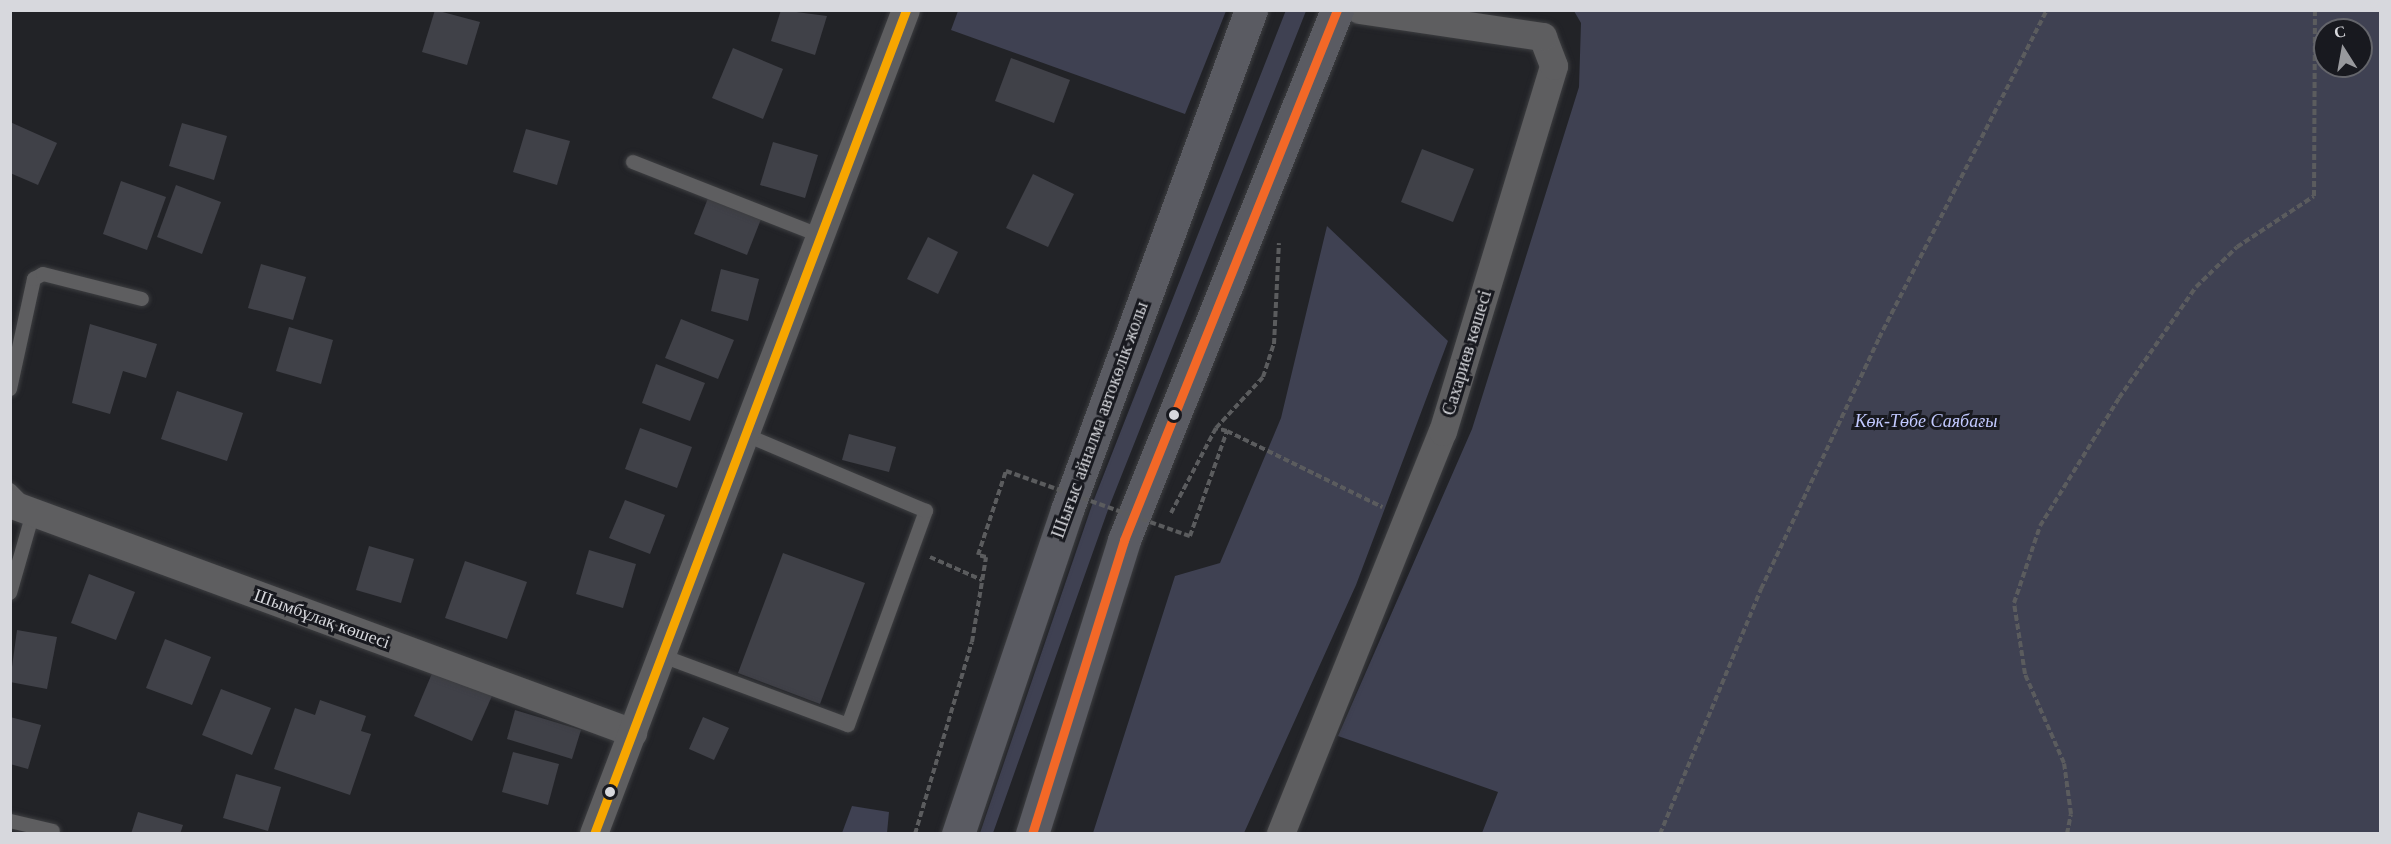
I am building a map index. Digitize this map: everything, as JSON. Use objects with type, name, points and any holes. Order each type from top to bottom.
[{"type":"main road","name":"Шығыс айналма автокөлік жолы","points":[[958,834],[1067,510],[1251,10]]},
{"type":"main road","points":[[1032,834],[1124,540],[1337,10]]},
{"type":"street","points":[[594,834],[664,657],[906,10]]},
{"type":"street","name":"Сахариев көшесі","points":[[1281,834],[1443,432],[1554,66],[1543,37],[1498,19],[1360,10]]},
{"type":"street","name":"Шымбұлақ көшесі","points":[[22,509],[633,734]]},
{"type":"lane","points":[[633,162],[821,236]]},
{"type":"lane","points":[[10,389],[34,279],[43,274],[142,299]]},
{"type":"lane","points":[[664,657],[848,725],[926,511],[746,435]]},
{"type":"lane","points":[[10,490],[22,509],[10,593]]},
{"type":"lane","points":[[10,820],[52,831]]},
{"type":"path","points":[[1660,834],[1771,568],[1879,339],[2047,10]]},
{"type":"path","points":[[2067,834],[2071,814],[2064,763],[2025,674],[2014,603],[2040,526],[2119,398],[2196,287],[2237,247],[2314,196],[2315,10]]},
{"type":"path","points":[[1158,538],[1215,428],[1263,377],[1274,344],[1280,234]]},
{"type":"path","points":[[1215,428],[1227,431],[1408,519]]},
{"type":"path","points":[[915,834],[972,642],[986,556],[978,555],[1006,471],[1190,536],[1227,431]]},
{"type":"path","points":[[912,549],[982,580]]},
{"type":"green space","points":[[958,10],[1226,11],[1185,114],[951,30]]},
{"type":"green space","points":[[1286,10],[1306,11],[1109,507],[993,833],[980,833],[1093,502]]},
{"type":"green space","name":"Көк-Төбе Саябағы","points":[[1574,11],[2380,11],[2380,833],[1482,833],[1498,792],[1338,736],[1472,429],[1579,87],[1581,23]]},
{"type":"green space","points":[[1327,226],[1448,341],[1356,585],[1244,833],[1093,833],[1175,576],[1220,563],[1281,418]]},
{"type":"green space","points":[[852,806],[889,812],[887,833],[842,833]]},
{"type":"building","points":[[435,10],[480,22],[467,65],[422,52]]},
{"type":"building","points":[[781,10],[827,16],[815,55],[771,41]]},
{"type":"building","points":[[733,48],[783,69],[763,119],[712,98]]},
{"type":"building","points":[[1011,58],[1070,80],[1054,123],[995,101]]},
{"type":"building","points":[[10,122],[57,143],[38,185],[10,173]]},
{"type":"building","points":[[182,123],[227,136],[214,180],[169,166]]},
{"type":"building","points":[[526,129],[570,141],[557,185],[513,172]]},
{"type":"building","points":[[773,142],[818,155],[805,198],[760,185]]},
{"type":"building","points":[[1422,149],[1474,169],[1453,222],[1401,202]]},
{"type":"building","points":[[1033,174],[1074,194],[1048,247],[1006,228]]},
{"type":"building","points":[[121,181],[166,197],[147,250],[103,234]]},
{"type":"building","points":[[176,185],[221,202],[202,254],[157,237]]},
{"type":"building","points":[[710,193],[763,214],[747,255],[694,234]]},
{"type":"building","points":[[928,237],[958,252],[938,294],[907,279]]},
{"type":"building","points":[[261,264],[306,277],[293,320],[248,308]]},
{"type":"building","points":[[721,269],[759,279],[748,321],[711,311]]},
{"type":"building","points":[[681,319],[734,340],[718,379],[665,358]]},
{"type":"building","points":[[90,324],[157,344],[146,378],[123,371],[110,414],[72,403]]},
{"type":"building","points":[[289,327],[333,340],[321,384],[276,371]]},
{"type":"building","points":[[656,364],[705,383],[690,421],[642,403]]},
{"type":"building","points":[[177,391],[243,413],[227,461],[161,439]]},
{"type":"building","points":[[640,428],[692,447],[677,488],[625,469]]},
{"type":"building","points":[[849,434],[896,447],[889,472],[842,460]]},
{"type":"building","points":[[625,500],[665,515],[650,554],[609,538]]},
{"type":"building","points":[[369,546],[414,559],[401,603],[356,590]]},
{"type":"building","points":[[589,550],[636,564],[623,608],[576,594]]},
{"type":"building","points":[[783,553],[865,583],[820,704],[738,673]]},
{"type":"building","points":[[465,561],[527,582],[507,639],[445,618]]},
{"type":"building","points":[[89,574],[135,592],[116,640],[71,623]]},
{"type":"building","points":[[17,630],[57,637],[47,689],[10,682]]},
{"type":"building","points":[[165,639],[211,657],[192,705],[146,688]]},
{"type":"building","points":[[433,671],[492,696],[472,741],[414,716]]},
{"type":"building","points":[[221,689],[271,708],[252,755],[202,735]]},
{"type":"building","points":[[320,700],[366,716],[361,731],[371,734],[350,795],[274,769],[295,708],[315,715]]},
{"type":"building","points":[[515,710],[581,730],[572,759],[507,739]]},
{"type":"building","points":[[10,717],[41,725],[28,769],[10,764]]},
{"type":"building","points":[[703,717],[729,728],[714,760],[689,749]]},
{"type":"building","points":[[513,752],[559,764],[548,805],[502,792]]},
{"type":"building","points":[[236,774],[281,787],[268,831],[223,818]]},
{"type":"building","points":[[138,812],[183,825],[180,834],[131,834]]},
{"type":"transit line","points":[[594,834],[906,10]]},
{"type":"transit line","points":[[1032,834],[1124,540],[1337,10]]}]
